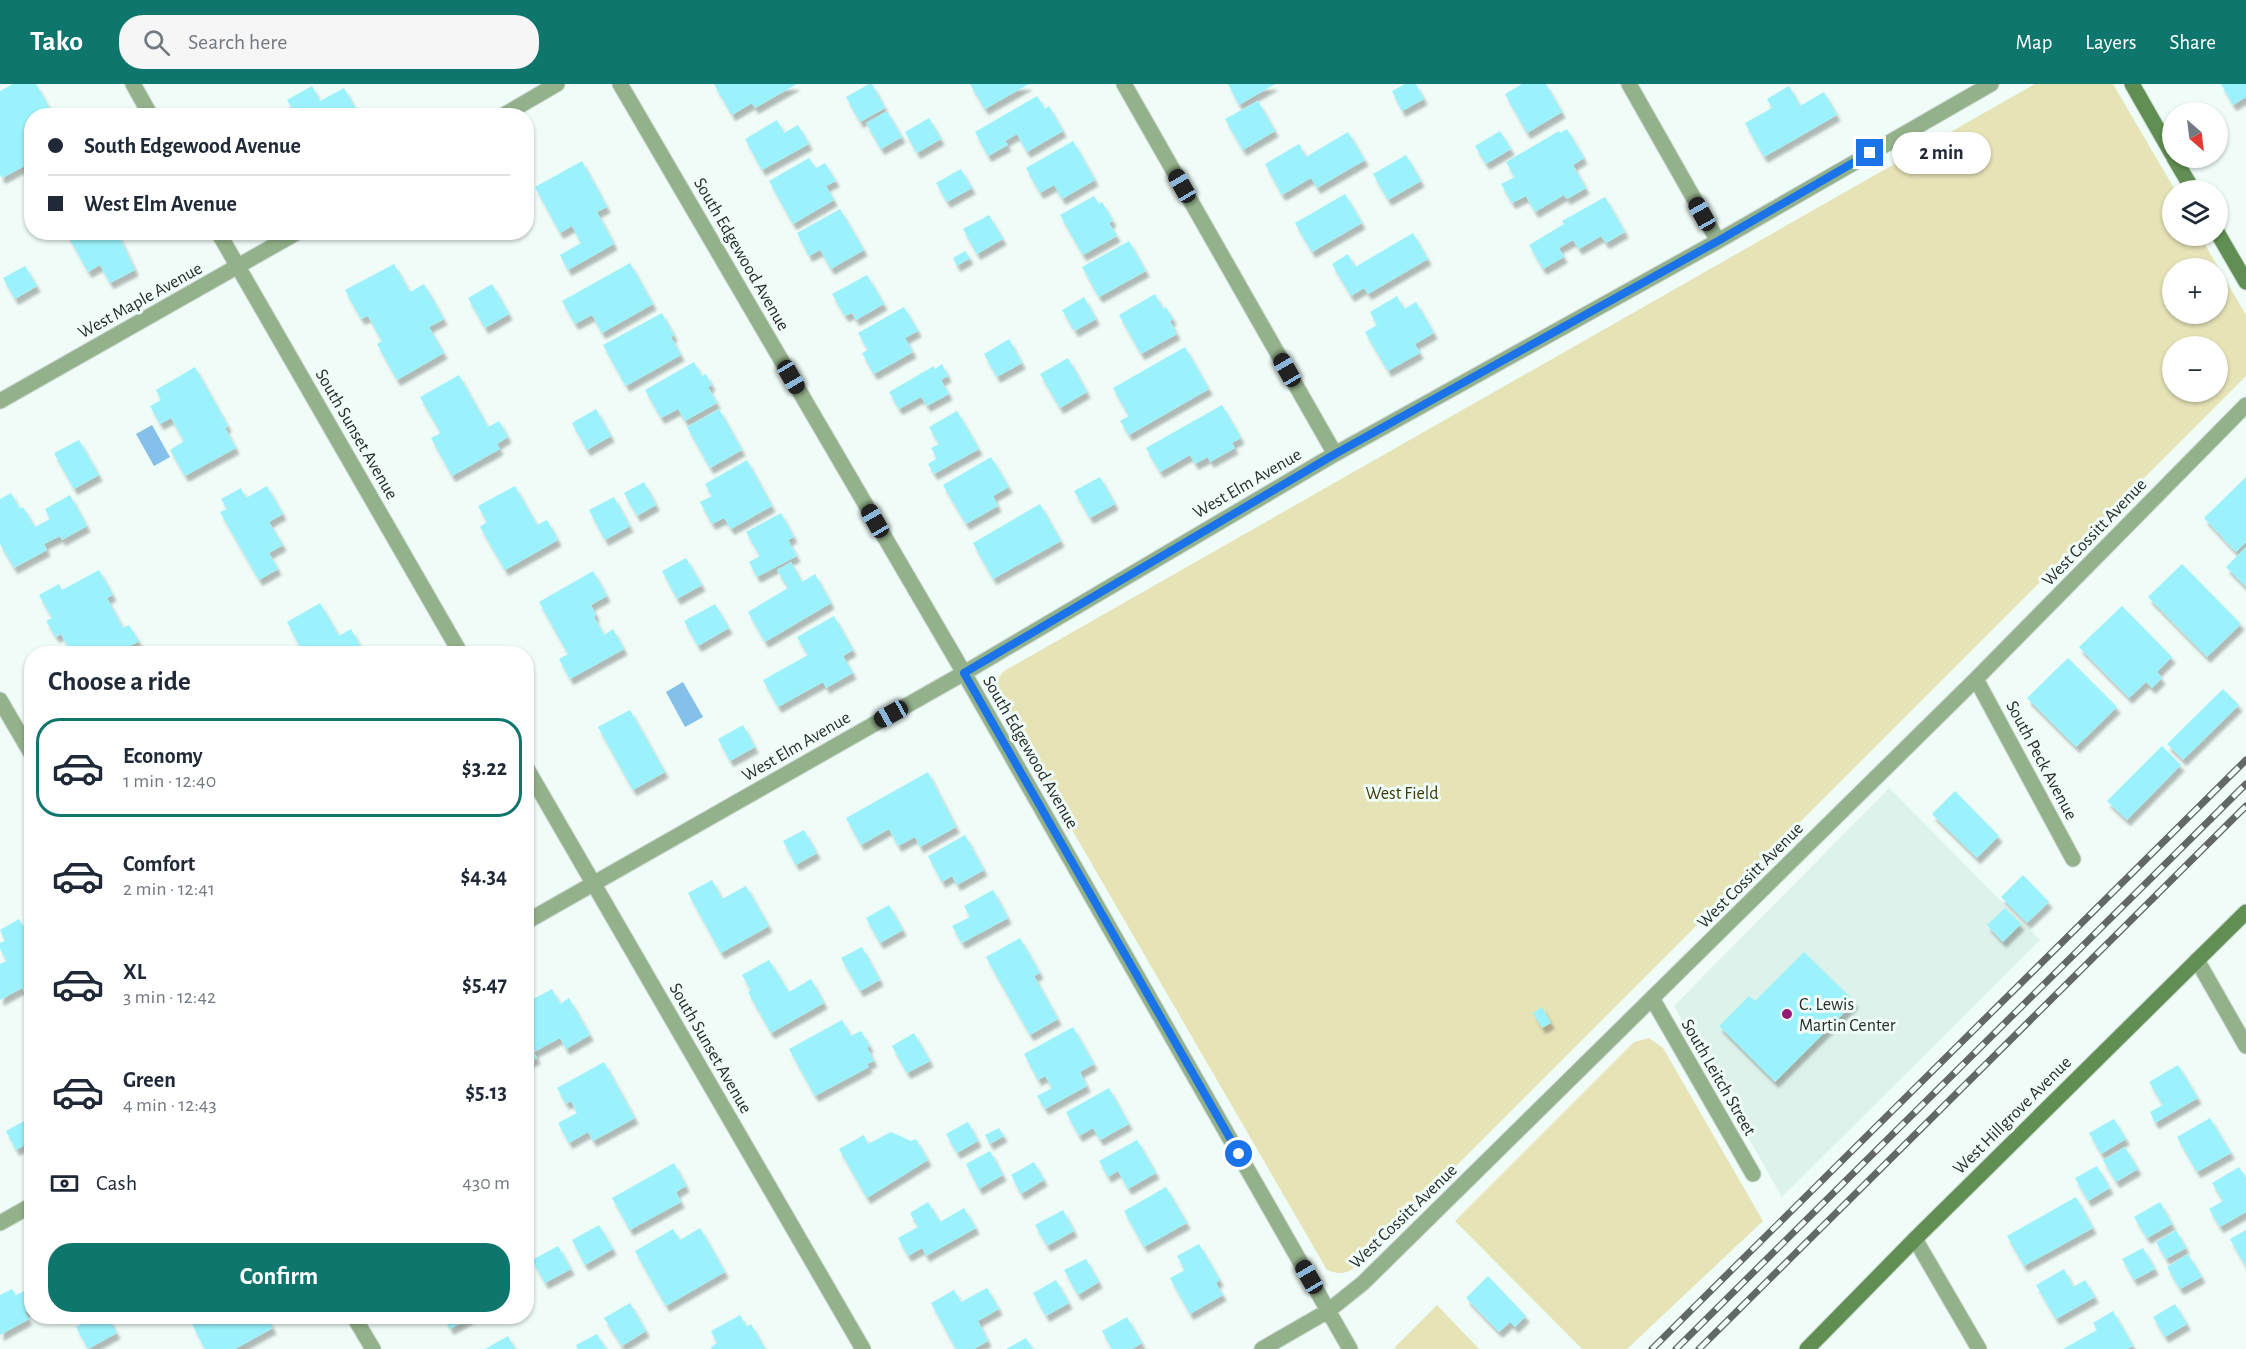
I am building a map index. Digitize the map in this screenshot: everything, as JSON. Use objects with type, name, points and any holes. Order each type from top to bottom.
[{"type":"street","points":[[133,84],[146,108]]},
{"type":"street","points":[[516,108],[557,84]]},
{"type":"street","name":"South Edgewood Avenue","points":[[620,84],[964,673],[1350,1349]]},
{"type":"street","points":[[1124,84],[1335,454]]},
{"type":"street","points":[[1629,84],[1718,241]]},
{"type":"street","name":"West Elm Avenue","points":[[534,917],[964,673],[1335,454],[1718,241],[1992,84]]},
{"type":"street","points":[[2132,84],[2162,137]]},
{"type":"street","name":"South Sunset Avenue","points":[[223,240],[456,646]]},
{"type":"street","name":"West Maple Avenue","points":[[0,401],[284,240]]},
{"type":"street","points":[[2225,246],[2246,282]]},
{"type":"street","name":"West Cossitt Avenue","points":[[1262,1349],[1328,1311],[1372,1275],[1976,679],[2246,405]]},
{"type":"street","name":"South Peck Avenue","points":[[1976,679],[2073,859]]},
{"type":"street","points":[[0,700],[24,741]]},
{"type":"street","name":"South Sunset Avenue","points":[[534,781],[863,1349]]},
{"type":"street","name":"West Hillgrove Avenue","points":[[1807,1349],[2246,912]]},
{"type":"street","points":[[2197,960],[2246,1046]]},
{"type":"street","name":"South Leitch Street","points":[[1652,998],[1753,1174]]},
{"type":"street","points":[[0,1223],[24,1210]]},
{"type":"street","points":[[1915,1239],[1978,1349]]},
{"type":"street","points":[[358,1324],[373,1349]]},
{"type":"shaded area","points":[[1889,788],[2040,940],[1782,1197],[1674,1006]]},
{"type":"green space","name":"West Field","points":[[2035,84],[2113,84],[2169,180],[2162,180],[2162,246],[2206,246],[2213,258],[2162,258],[2162,324],[2228,324],[2228,284],[2246,315],[2246,376],[2228,394],[2228,336],[2162,336],[2162,402],[2220,402],[1356,1266],[1346,1272],[1327,1270],[998,702],[994,683],[1004,671]]},
{"type":"green space","points":[[1649,1038],[1663,1048],[1763,1221],[1627,1349],[1582,1349],[1455,1221],[1634,1042]]},
{"type":"green space","points":[[1437,1305],[1479,1349],[1396,1349],[1395,1347]]},
{"type":"water","points":[[152,425],[170,457],[154,466],[136,434]]},
{"type":"water","points":[[683,682],[703,717],[685,727],[666,692]]},
{"type":"building","points":[[13,84],[36,84],[50,108],[24,108],[24,166],[2,178],[0,175],[0,91]]},
{"type":"building","points":[[714,84],[797,84],[755,108],[752,103],[732,115]]},
{"type":"building","points":[[872,84],[885,108],[860,122],[846,97]]},
{"type":"building","points":[[970,84],[1029,84],[985,109]]},
{"type":"building","points":[[1228,84],[1275,84],[1239,105]]},
{"type":"building","points":[[1405,84],[1416,84],[1424,99],[1402,111],[1392,91]]},
{"type":"building","points":[[1522,84],[1546,84],[1562,112],[1527,133],[1505,94]]},
{"type":"building","points":[[2221,84],[2246,84],[2246,97],[2233,105]]},
{"type":"building","points":[[312,86],[320,101],[344,88],[355,108],[292,108],[287,100]]},
{"type":"building","points":[[1789,86],[1800,106],[1824,92],[1837,115],[1764,157],[1745,123],[1772,108],[1767,99]]},
{"type":"building","points":[[1037,96],[1045,109],[1049,106],[1063,131],[1027,152],[1017,134],[1005,141],[1008,145],[988,156],[975,132]]},
{"type":"building","points":[[1258,101],[1275,131],[1243,150],[1225,119]]},
{"type":"building","points":[[887,111],[902,137],[881,149],[866,123]]},
{"type":"building","points":[[929,118],[941,139],[917,153],[905,132]]},
{"type":"building","points":[[777,120],[784,133],[798,125],[809,144],[762,170],[745,139]]},
{"type":"building","points":[[1567,129],[1584,158],[1573,165],[1586,188],[1567,199],[1564,195],[1535,212],[1526,196],[1512,203],[1501,184],[1515,177],[1506,162],[1559,131],[1560,133]]},
{"type":"building","points":[[1500,131],[1511,149],[1486,164],[1475,146]]},
{"type":"building","points":[[1348,132],[1365,160],[1317,188],[1311,178],[1282,195],[1265,164],[1299,144],[1306,157]]},
{"type":"building","points":[[1073,141],[1095,180],[1062,199],[1054,185],[1040,193],[1026,168]]},
{"type":"building","points":[[1406,155],[1421,181],[1388,200],[1373,174]]},
{"type":"building","points":[[809,158],[816,168],[825,163],[836,181],[826,186],[834,200],[793,224],[769,181]]},
{"type":"building","points":[[582,161],[607,207],[597,212],[614,244],[568,270],[560,255],[581,243],[572,226],[560,233],[535,187]]},
{"type":"building","points":[[961,169],[972,188],[947,202],[936,183]]},
{"type":"building","points":[[1345,194],[1362,223],[1312,252],[1295,223]]},
{"type":"building","points":[[1094,196],[1099,204],[1102,202],[1113,221],[1109,223],[1117,236],[1083,255],[1060,215]]},
{"type":"building","points":[[1605,197],[1625,232],[1606,243],[1601,236],[1579,249],[1573,240],[1559,248],[1564,257],[1543,269],[1529,245],[1564,224],[1562,221]]},
{"type":"building","points":[[840,209],[864,250],[831,269],[820,250],[809,256],[797,233]]},
{"type":"building","points":[[989,215],[1003,239],[977,254],[963,229]]},
{"type":"building","points":[[1413,233],[1428,259],[1368,294],[1364,288],[1351,296],[1332,264],[1348,254],[1355,267]]},
{"type":"building","points":[[70,240],[121,240],[135,270],[110,283],[100,265],[88,272]]},
{"type":"building","points":[[1129,241],[1146,271],[1099,297],[1082,267]]},
{"type":"building","points":[[965,251],[970,258],[957,266],[953,258]]},
{"type":"building","points":[[630,263],[653,304],[602,333],[592,315],[575,324],[562,301]]},
{"type":"building","points":[[394,264],[410,292],[424,284],[444,319],[429,327],[444,353],[397,380],[377,344],[382,341],[368,316],[361,319],[345,290]]},
{"type":"building","points":[[25,266],[37,286],[15,299],[3,278]]},
{"type":"building","points":[[867,275],[884,304],[856,320],[852,313],[845,316],[832,294]]},
{"type":"building","points":[[492,284],[509,314],[485,328],[468,298]]},
{"type":"building","points":[[1155,294],[1163,309],[1166,307],[1173,319],[1170,321],[1177,334],[1141,354],[1119,315]]},
{"type":"building","points":[[1397,296],[1404,309],[1416,302],[1434,333],[1415,344],[1420,353],[1388,371],[1365,332],[1377,325],[1370,312]]},
{"type":"building","points":[[1084,297],[1096,319],[1075,331],[1062,310]]},
{"type":"building","points":[[904,307],[918,331],[905,338],[913,352],[874,374],[862,353],[868,350],[858,333]]},
{"type":"building","points":[[662,313],[674,335],[671,337],[681,355],[626,386],[603,345]]},
{"type":"building","points":[[1009,339],[1022,363],[997,377],[984,354]]},
{"type":"building","points":[[1185,347],[1209,389],[1129,435],[1120,421],[1129,416],[1113,388]]},
{"type":"building","points":[[1068,358],[1087,392],[1060,408],[1040,374]]},
{"type":"building","points":[[694,362],[702,376],[706,374],[712,385],[708,387],[717,403],[685,421],[678,409],[661,418],[645,390]]},
{"type":"building","points":[[942,364],[948,376],[941,380],[949,394],[927,406],[921,397],[899,409],[889,392],[934,366],[935,369]]},
{"type":"building","points":[[195,367],[228,426],[225,428],[236,448],[185,476],[170,450],[184,441],[171,418],[160,424],[150,406],[161,400],[156,390]]},
{"type":"building","points":[[459,375],[488,427],[499,421],[508,437],[497,444],[500,449],[452,476],[431,438],[441,433],[420,397]]},
{"type":"building","points":[[1222,405],[1241,438],[1232,443],[1235,448],[1210,462],[1208,457],[1195,464],[1190,455],[1160,472],[1146,448]]},
{"type":"building","points":[[596,409],[611,436],[587,450],[572,423]]},
{"type":"building","points":[[719,409],[742,450],[710,468],[687,427]]},
{"type":"building","points":[[957,411],[979,449],[934,474],[928,464],[937,458],[931,448],[939,444],[929,427]]},
{"type":"building","points":[[79,440],[99,475],[74,489],[54,453]]},
{"type":"building","points":[[991,457],[1009,487],[993,496],[998,506],[966,524],[943,485]]},
{"type":"building","points":[[747,460],[772,506],[731,529],[724,518],[712,524],[700,502],[712,496],[705,484]]},
{"type":"building","points":[[1100,477],[1115,504],[1090,518],[1074,491]]},
{"type":"building","points":[[2246,477],[2246,542],[2236,552],[2204,518]]},
{"type":"building","points":[[644,482],[656,505],[637,516],[624,493]]},
{"type":"building","points":[[267,486],[283,514],[269,522],[283,545],[269,553],[278,569],[259,580],[220,512],[227,509],[221,499],[241,488],[246,498]]},
{"type":"building","points":[[515,486],[537,525],[547,520],[558,540],[505,570],[480,527],[487,522],[478,506]]},
{"type":"building","points":[[11,493],[20,509],[23,507],[35,527],[50,519],[45,509],[70,495],[87,526],[62,540],[60,536],[44,544],[47,550],[14,568],[0,544],[0,499]]},
{"type":"building","points":[[614,497],[630,526],[605,540],[589,510]]},
{"type":"building","points":[[1040,504],[1061,541],[993,579],[973,543]]},
{"type":"building","points":[[781,513],[794,537],[788,540],[797,556],[757,577],[749,562],[760,556],[746,532]]},
{"type":"building","points":[[2246,547],[2246,587],[2226,567]]},
{"type":"building","points":[[686,558],[702,585],[677,599],[662,571]]},
{"type":"building","points":[[791,562],[802,582],[815,574],[831,603],[765,642],[748,612],[788,588],[777,570]]},
{"type":"building","points":[[2182,564],[2241,624],[2207,657],[2148,597]]},
{"type":"building","points":[[99,570],[113,595],[107,598],[123,628],[129,625],[139,641],[130,646],[68,646],[61,634],[56,637],[46,621],[52,618],[39,595],[59,584],[62,590]]},
{"type":"building","points":[[593,571],[607,596],[591,605],[596,615],[594,617],[604,635],[613,629],[624,649],[570,679],[559,659],[568,654],[539,602]]},
{"type":"building","points":[[320,603],[339,636],[351,629],[361,646],[300,646],[287,622]]},
{"type":"building","points":[[715,604],[729,628],[698,646],[684,621]]},
{"type":"building","points":[[2122,606],[2172,657],[2157,672],[2162,678],[2152,688],[2146,682],[2129,698],[2079,647]]},
{"type":"building","points":[[834,616],[853,650],[843,656],[853,673],[826,688],[823,682],[778,707],[763,680],[808,655],[797,637]]},
{"type":"building","points":[[2068,658],[2117,707],[2076,747],[2027,698]]},
{"type":"building","points":[[2223,689],[2239,705],[2183,760],[2167,744]]},
{"type":"building","points":[[630,710],[665,772],[633,790],[598,727]]},
{"type":"building","points":[[743,725],[755,747],[730,761],[718,739]]},
{"type":"building","points":[[2162,746],[2181,765],[2127,820],[2107,801]]},
{"type":"building","points":[[928,772],[956,827],[920,847],[915,837],[898,846],[889,829],[861,845],[846,818]]},
{"type":"building","points":[[1955,791],[1999,836],[1977,858],[1932,814]]},
{"type":"building","points":[[804,830],[817,853],[796,865],[783,841]]},
{"type":"building","points":[[965,835],[984,870],[957,885],[952,876],[942,882],[928,856]]},
{"type":"building","points":[[2023,875],[2049,902],[2027,923],[2001,897]]},
{"type":"building","points":[[712,880],[722,899],[746,886],[769,926],[721,953],[688,893]]},
{"type":"building","points":[[993,890],[1008,918],[962,943],[952,926],[970,917],[964,906]]},
{"type":"building","points":[[889,905],[903,930],[880,943],[866,918]]},
{"type":"building","points":[[2005,908],[2021,924],[2003,942],[1987,925]]},
{"type":"building","points":[[19,919],[24,927],[24,992],[22,988],[0,1000],[0,964],[7,961],[0,949],[0,943],[5,941],[0,930]]},
{"type":"building","points":[[1020,938],[1040,973],[1034,976],[1058,1019],[1030,1035],[986,957]]},
{"type":"building","points":[[862,947],[880,980],[860,991],[841,958]]},
{"type":"building","name":"C. Lewis Martin Center","points":[[1804,952],[1855,1002],[1775,1082],[1719,1026],[1749,996],[1755,1001]]},
{"type":"building","points":[[769,960],[789,992],[811,979],[824,1003],[771,1033],[748,992],[751,990],[742,975]]},
{"type":"building","points":[[552,989],[560,1004],[569,998],[590,1035],[566,1049],[560,1038],[534,1052],[534,999]]},
{"type":"building","points":[[1542,1007],[1551,1023],[1542,1028],[1533,1013]]},
{"type":"building","points":[[842,1020],[851,1036],[861,1031],[870,1046],[867,1047],[874,1061],[867,1064],[869,1067],[815,1096],[789,1049]]},
{"type":"building","points":[[1073,1027],[1094,1064],[1080,1072],[1087,1086],[1045,1109],[1037,1096],[1052,1088],[1045,1076],[1038,1080],[1024,1054]]},
{"type":"building","points":[[914,1033],[930,1061],[907,1073],[892,1046]]},
{"type":"building","points":[[604,1062],[635,1118],[593,1141],[588,1132],[569,1143],[558,1123],[577,1113],[571,1101],[566,1104],[557,1088]]},
{"type":"building","points":[[2178,1065],[2198,1098],[2155,1123],[2150,1112],[2163,1105],[2149,1082]]},
{"type":"building","points":[[1109,1088],[1129,1124],[1100,1140],[1093,1128],[1079,1136],[1066,1112]]},
{"type":"building","points":[[2210,1118],[2231,1153],[2197,1172],[2177,1137]]},
{"type":"building","points":[[2114,1119],[2126,1139],[2101,1154],[2089,1133]]},
{"type":"building","points":[[24,1121],[24,1146],[16,1150],[6,1131]]},
{"type":"building","points":[[968,1122],[978,1141],[957,1153],[946,1134]]},
{"type":"building","points":[[999,1128],[1004,1136],[990,1144],[985,1135]]},
{"type":"building","points":[[891,1132],[911,1141],[916,1139],[928,1160],[867,1198],[839,1149],[864,1135],[868,1144]]},
{"type":"building","points":[[1137,1140],[1156,1173],[1128,1189],[1118,1171],[1108,1177],[1099,1161]]},
{"type":"building","points":[[2125,1147],[2138,1169],[2116,1182],[2103,1160]]},
{"type":"building","points":[[990,1151],[1003,1175],[979,1189],[966,1164]]},
{"type":"building","points":[[1034,1162],[1044,1180],[1021,1194],[1011,1175]]},
{"type":"building","points":[[674,1163],[686,1186],[676,1192],[681,1202],[630,1230],[612,1198]]},
{"type":"building","points":[[2097,1166],[2110,1188],[2088,1201],[2075,1178]]},
{"type":"building","points":[[2239,1167],[2246,1178],[2246,1212],[2220,1227],[2209,1209],[2223,1201],[2212,1183]]},
{"type":"building","points":[[1166,1187],[1187,1223],[1144,1247],[1124,1211]]},
{"type":"building","points":[[2076,1197],[2093,1228],[2024,1266],[2007,1236]]},
{"type":"building","points":[[928,1202],[940,1222],[964,1208],[976,1228],[926,1256],[922,1248],[908,1256],[898,1238],[918,1227],[910,1213]]},
{"type":"building","points":[[2160,1202],[2172,1224],[2147,1238],[2134,1217]]},
{"type":"building","points":[[1063,1210],[1074,1231],[1047,1246],[1035,1225]]},
{"type":"building","points":[[599,1225],[613,1249],[585,1265],[572,1240]]},
{"type":"building","points":[[700,1228],[725,1272],[666,1306],[635,1251],[673,1229],[680,1240]]},
{"type":"building","points":[[2176,1230],[2186,1248],[2166,1259],[2156,1242]]},
{"type":"building","points":[[2246,1230],[2246,1267],[2230,1239]]},
{"type":"building","points":[[1199,1244],[1220,1280],[1216,1283],[1223,1295],[1190,1314],[1170,1278],[1185,1270],[1177,1256]]},
{"type":"building","points":[[558,1246],[571,1269],[545,1283],[534,1264],[534,1259]]},
{"type":"building","points":[[2143,1248],[2155,1269],[2134,1280],[2122,1259]]},
{"type":"building","points":[[2188,1254],[2202,1277],[2180,1289],[2167,1267]]},
{"type":"building","points":[[1086,1259],[1099,1282],[1078,1295],[1064,1270]]},
{"type":"building","points":[[2064,1269],[2073,1287],[2085,1280],[2095,1297],[2056,1319],[2036,1285]]},
{"type":"building","points":[[1488,1276],[1526,1316],[1515,1327],[1510,1322],[1499,1332],[1466,1298]]},
{"type":"building","points":[[1056,1280],[1069,1303],[1046,1316],[1033,1293]]},
{"type":"building","points":[[987,1288],[999,1309],[978,1321],[988,1341],[974,1349],[956,1349],[931,1303],[954,1290],[961,1302]]},
{"type":"building","points":[[12,1289],[16,1295],[24,1291],[24,1322],[0,1335],[0,1295]]},
{"type":"building","points":[[630,1303],[646,1331],[622,1346],[604,1318]]},
{"type":"building","points":[[2175,1304],[2187,1324],[2165,1337],[2153,1317]]},
{"type":"building","points":[[2113,1311],[2133,1346],[2127,1349],[2063,1349],[2097,1330],[2093,1323]]},
{"type":"building","points":[[740,1315],[747,1327],[751,1324],[765,1349],[712,1349],[711,1347],[717,1343],[711,1331]]},
{"type":"building","points":[[1127,1317],[1142,1343],[1132,1349],[1112,1349],[1102,1331]]},
{"type":"building","points":[[81,1324],[112,1324],[117,1333],[88,1349],[76,1327]]},
{"type":"building","points":[[192,1324],[271,1324],[273,1328],[235,1349],[205,1349]]},
{"type":"building","points":[[448,1324],[459,1324],[450,1329]]},
{"type":"building","points":[[597,1334],[606,1349],[578,1349],[576,1345]]},
{"type":"building","points":[[508,1336],[515,1349],[485,1349]]},
{"type":"building","points":[[1026,1338],[1033,1349],[1006,1349]]},
{"type":"railway","points":[[1652,1349],[2246,760]]},
{"type":"railway","points":[[1676,1349],[2246,784]]},
{"type":"railway","points":[[1699,1349],[2246,806]]},
{"type":"place","name":"C. Lewis Martin Center","points":[[1787,1014]]},
{"type":"route","points":[[1239,1154],[964,673],[1335,454],[1718,241],[1870,153]]}]
